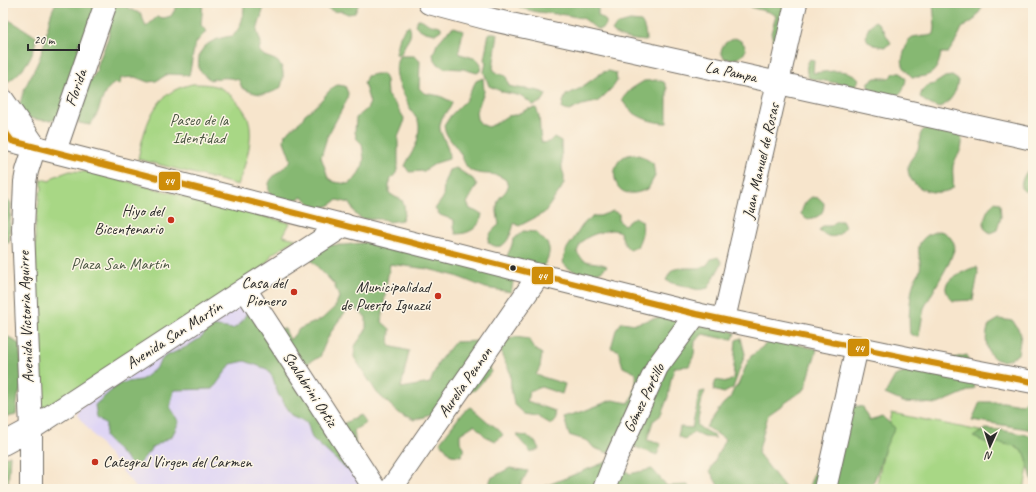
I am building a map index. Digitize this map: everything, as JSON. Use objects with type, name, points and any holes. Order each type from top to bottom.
[{"type":"main road","name":"Florida","points":[[45,148],[106,3]]},
{"type":"main road","name":"La Pampa","points":[[429,3],[494,11],[779,83],[1033,139]]},
{"type":"main road","name":"Juan Manuel de Rosas","points":[[724,319],[796,3]]},
{"type":"main road","points":[[3,100],[45,148]]},
{"type":"main road","points":[[3,129],[12,141],[45,148],[154,178],[345,225],[539,276],[696,314],[1033,382]]},
{"type":"main road","name":"Avenida Victoria Aguirre","points":[[31,489],[31,429],[23,229],[27,170],[45,148]]},
{"type":"main road","name":"Avenida San Martín","points":[[3,444],[31,429],[345,225]]},
{"type":"main road","name":"Aurelia Pennon","points":[[391,489],[539,276]]},
{"type":"main road","name":"Scalabrini Ortiz","points":[[245,289],[376,489]]},
{"type":"main road","name":"Gómez Portillo","points":[[604,489],[616,458],[657,367],[696,314]]},
{"type":"main road","points":[[825,489],[857,347]]},
{"type":"shaded area","points":[[241,301],[365,489],[137,489],[77,415],[81,407]]},
{"type":"green space","points":[[56,3],[103,3],[62,119],[36,119],[20,115],[20,106],[24,90],[39,60],[49,21]]},
{"type":"green space","points":[[117,3],[125,3],[128,8],[141,14],[146,27],[157,17],[164,18],[171,16],[179,3],[203,3],[201,25],[206,31],[196,43],[189,75],[168,74],[156,81],[148,82],[135,77],[121,78],[120,84],[115,83],[105,93],[97,114],[90,125],[79,123],[76,113],[89,82],[97,71],[98,64],[108,38],[113,12]]},
{"type":"green space","points":[[244,3],[265,3],[257,31],[261,43],[259,50],[264,56],[278,62],[282,68],[283,80],[281,87],[267,94],[257,93],[242,88],[239,80],[235,79],[217,78],[210,80],[199,70],[199,57],[204,48],[213,41],[233,36],[239,28],[244,12]]},
{"type":"green space","points":[[325,3],[359,3],[355,13],[348,14],[341,11],[337,12],[331,10],[325,6]]},
{"type":"green space","points":[[520,3],[596,3],[598,15],[606,21],[606,24],[603,28],[597,29],[582,18],[537,12],[520,8]]},
{"type":"green space","points":[[745,3],[779,3],[787,7],[777,41],[773,40],[771,33],[776,16],[769,12],[753,8]]},
{"type":"green space","points":[[933,3],[967,3],[968,5],[975,5],[982,8],[974,20],[962,28],[948,53],[941,53],[936,69],[929,75],[912,77],[903,64],[902,60],[904,52],[908,41],[911,38],[915,36],[928,36],[934,34],[935,27]]},
{"type":"green space","points":[[3,18],[15,23],[36,37],[33,51],[27,63],[12,79],[6,83],[3,82]]},
{"type":"green space","points":[[418,19],[432,25],[440,26],[441,30],[435,34],[425,32],[415,25]]},
{"type":"green space","points":[[630,21],[641,22],[645,31],[646,41],[632,40],[619,36],[612,31],[616,25]]},
{"type":"green space","points":[[875,21],[880,25],[891,43],[885,47],[872,44],[867,39],[866,36],[868,29]]},
{"type":"green space","points":[[409,26],[411,34],[400,55],[396,54],[400,36],[406,27]]},
{"type":"green space","points":[[454,27],[463,31],[459,51],[460,54],[477,59],[481,64],[480,71],[477,73],[463,69],[444,68],[438,64],[434,58],[433,55],[437,44],[448,31]]},
{"type":"green space","points":[[489,33],[498,34],[493,68],[496,73],[506,76],[509,86],[538,91],[546,94],[541,101],[533,105],[522,96],[503,92],[489,86],[484,72],[486,62],[484,60]]},
{"type":"green space","points":[[735,38],[745,45],[744,53],[736,59],[724,58],[721,52],[724,44]]},
{"type":"green space","points":[[399,56],[414,56],[420,61],[419,88],[424,93],[440,96],[452,102],[450,108],[443,116],[440,125],[440,131],[447,146],[449,159],[436,163],[424,171],[409,172],[405,166],[416,144],[419,134],[419,126],[418,121],[410,109],[398,81],[396,66]]},
{"type":"green space","points":[[810,59],[814,61],[813,73],[838,71],[849,73],[859,79],[856,86],[809,78],[806,68]]},
{"type":"green space","points":[[609,71],[616,73],[617,81],[613,87],[597,102],[582,105],[569,111],[562,109],[566,95],[579,89],[603,72]]},
{"type":"green space","points":[[894,73],[901,73],[906,79],[904,87],[897,95],[886,96],[868,87],[869,82],[875,78],[889,78]]},
{"type":"green space","points":[[383,74],[386,80],[387,95],[396,105],[404,118],[398,137],[398,166],[389,185],[389,193],[402,200],[404,205],[405,210],[402,220],[389,222],[383,219],[362,219],[356,215],[350,203],[337,200],[328,206],[315,208],[311,207],[308,201],[302,197],[289,201],[280,200],[273,197],[270,193],[269,183],[272,178],[291,160],[284,141],[285,134],[302,120],[305,114],[317,105],[331,89],[337,85],[345,86],[348,93],[347,100],[327,137],[321,157],[328,178],[334,182],[348,184],[356,178],[363,165],[364,158],[362,144],[357,139],[355,132],[356,118],[367,109],[370,103],[364,83],[367,76]]},
{"type":"green space","points":[[952,76],[958,80],[956,89],[950,100],[943,106],[939,108],[936,107],[920,97],[922,91],[927,86],[934,84],[945,77]]},
{"type":"green space","points":[[483,78],[484,92],[476,112],[477,119],[481,124],[488,127],[507,116],[536,108],[539,117],[542,143],[549,142],[554,137],[561,141],[564,183],[561,189],[544,213],[519,226],[514,223],[511,234],[506,243],[498,246],[488,242],[491,232],[499,225],[497,205],[499,199],[508,187],[506,180],[502,177],[494,175],[474,172],[468,168],[448,136],[444,126],[451,115],[466,100],[476,81]]},
{"type":"green space","points":[[657,80],[664,82],[667,88],[667,123],[654,122],[635,114],[625,105],[622,99],[631,89],[644,81]]},
{"type":"green space","name":"Paseo de la Identidad","points":[[192,84],[204,84],[219,87],[236,101],[247,117],[250,128],[250,142],[238,185],[138,159],[145,130],[159,102],[166,95],[175,90]]},
{"type":"green space","points":[[926,127],[945,128],[957,132],[962,141],[961,149],[954,161],[953,166],[953,188],[947,191],[932,192],[925,190],[918,187],[909,176],[909,163],[918,149],[920,135]]},
{"type":"green space","points":[[634,154],[653,163],[655,176],[648,189],[637,193],[629,193],[624,192],[619,188],[615,178],[615,173],[618,162],[622,158]]},
{"type":"green space","points":[[1033,166],[1033,191],[1024,191],[1021,188],[1023,178]]},
{"type":"green space","points":[[456,168],[473,179],[477,185],[467,203],[470,209],[482,214],[479,223],[473,229],[461,234],[456,234],[454,220],[440,215],[435,209],[443,198],[444,183],[449,170]]},
{"type":"green space","name":"Plaza San Martín","points":[[70,171],[90,172],[290,223],[283,236],[296,239],[272,254],[263,269],[39,417],[35,229],[40,192],[42,190],[41,179],[50,181],[53,177]]},
{"type":"green space","points":[[812,197],[819,198],[824,203],[824,207],[820,215],[817,217],[806,219],[801,214],[806,202]]},
{"type":"green space","points":[[3,198],[11,203],[9,243],[3,242]]},
{"type":"green space","points":[[994,202],[1000,203],[1001,217],[997,230],[990,233],[984,228],[984,221],[987,211]]},
{"type":"green space","points":[[613,211],[619,214],[619,221],[624,225],[635,217],[642,221],[643,225],[641,237],[637,247],[630,250],[625,245],[620,232],[609,230],[598,233],[584,240],[577,252],[586,261],[607,266],[597,273],[591,274],[578,273],[567,267],[563,263],[566,251],[582,226],[593,216],[600,216]]},
{"type":"green space","points":[[836,221],[842,221],[845,227],[837,236],[830,236],[819,231],[823,226],[831,226]]},
{"type":"green space","points":[[523,231],[536,232],[549,247],[549,254],[542,267],[506,259],[513,240]]},
{"type":"green space","points":[[938,231],[944,232],[950,237],[954,243],[954,250],[949,263],[924,308],[919,336],[917,337],[910,334],[909,315],[914,281],[920,270],[919,246],[926,237]]},
{"type":"green space","points":[[387,240],[514,278],[511,292],[486,288],[456,276],[428,269],[390,264],[382,322],[390,329],[389,346],[409,351],[401,388],[430,383],[439,361],[455,342],[481,341],[487,351],[491,372],[475,390],[454,398],[434,414],[414,420],[398,412],[377,393],[354,357],[355,346],[366,330],[366,317],[351,306],[332,330],[320,357],[307,363],[290,358],[341,425],[360,415],[366,423],[354,430],[356,447],[354,475],[312,438],[307,422],[292,415],[278,394],[273,378],[267,369],[245,361],[231,364],[213,389],[174,390],[170,408],[179,422],[172,436],[153,447],[135,468],[105,437],[106,425],[97,417],[95,405],[120,383],[141,380],[154,370],[164,357],[186,347],[202,337],[211,326],[233,329],[241,323],[248,311],[270,327],[285,329],[290,340],[299,329],[322,319],[335,307],[339,297],[334,284],[310,259],[313,245],[344,245]]},
{"type":"green space","points":[[718,257],[722,263],[708,288],[697,289],[671,283],[666,280],[672,270],[679,268],[700,268],[707,265],[711,259]]},
{"type":"green space","points":[[977,267],[978,274],[973,300],[953,301],[949,297],[946,289],[950,279]]},
{"type":"green space","points":[[666,316],[682,323],[608,453],[594,448],[588,441],[569,435],[564,417],[612,400],[629,403],[633,396],[636,385],[636,373],[623,367],[618,350],[611,348],[616,330],[622,322],[635,324]]},
{"type":"green space","points":[[701,318],[735,333],[733,339],[703,334],[695,341],[694,355],[689,366],[675,367],[668,397],[661,415],[653,421],[647,440],[661,444],[657,455],[635,447],[628,442],[646,397]]},
{"type":"green space","points":[[999,319],[1013,321],[1021,334],[1018,354],[1002,361],[991,355],[986,342],[989,325]]},
{"type":"green space","points":[[9,337],[19,344],[23,383],[18,396],[16,414],[3,417],[3,382],[6,379],[3,375],[3,339]]},
{"type":"green space","points":[[515,337],[529,339],[533,348],[542,354],[540,367],[536,375],[565,384],[562,394],[541,387],[529,391],[527,401],[555,411],[556,418],[551,424],[537,416],[525,414],[514,404],[510,372],[502,356],[501,342]]},
{"type":"green space","points":[[741,338],[745,354],[733,388],[724,393],[713,390],[716,380],[727,382],[733,379],[736,340]]},
{"type":"green space","points":[[772,339],[817,349],[805,389],[768,415],[758,453],[786,489],[720,489],[710,471],[725,439],[706,427],[723,404],[730,398],[734,389],[738,385],[750,357]]},
{"type":"green space","points":[[967,355],[975,388],[938,404],[903,402],[885,394],[895,376],[932,363]]},
{"type":"green space","points":[[705,391],[697,425],[716,438],[704,437],[693,432],[685,440],[678,436],[680,427],[692,428],[700,392]]},
{"type":"green space","points":[[1031,396],[1033,397],[1033,430],[972,420],[980,402],[1003,402],[1022,405]]},
{"type":"green space","points":[[849,405],[863,407],[869,421],[883,417],[895,428],[889,438],[872,485],[870,489],[808,489],[820,457]]},
{"type":"green space","points":[[470,407],[503,435],[496,441],[486,437],[474,425],[460,434],[460,441],[464,450],[461,456],[451,455],[440,442],[463,412]]},
{"type":"green space","points":[[892,413],[1033,442],[1024,489],[876,489]]},
{"type":"green space","points":[[985,429],[1001,430],[1033,436],[1033,483],[1025,453],[1014,446],[1000,443],[987,443],[973,437]]},
{"type":"green space","points":[[517,435],[531,438],[539,449],[531,453]]},
{"type":"green space","points":[[10,455],[8,489],[3,489],[3,458]]},
{"type":"green space","points":[[616,458],[622,469],[629,474],[652,469],[667,486],[688,485],[689,489],[544,489],[543,487]]},
{"type":"green space","points":[[510,468],[528,471],[518,489],[488,489],[491,478]]},
{"type":"transit line","name":"44","points":[[3,129],[12,141],[696,314],[932,363],[1033,382]]},
{"type":"place","name":"Hiyo del Bicentenario","points":[[171,220]]},
{"type":"place","name":"Casa del Pionero","points":[[294,292]]},
{"type":"place","name":"Municipalidad de Puerto Iguazú","points":[[438,296]]},
{"type":"place","name":"Categral Virgen del Carmen","points":[[95,462]]}]
